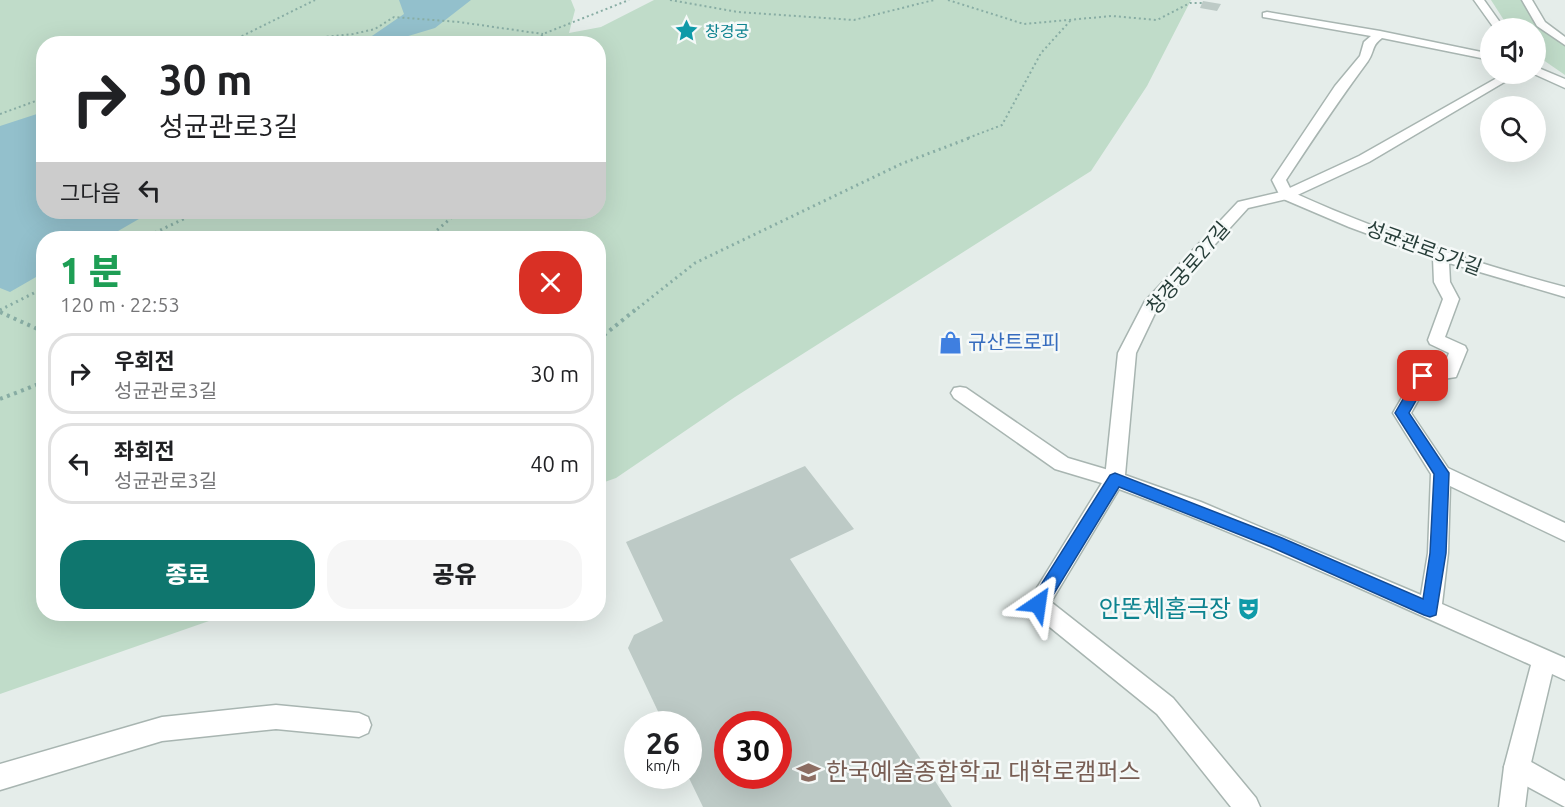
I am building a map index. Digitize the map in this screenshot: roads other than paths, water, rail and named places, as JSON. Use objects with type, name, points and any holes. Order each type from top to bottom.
[{"type":"street","points":[[1479,0],[1492,18]]},
{"type":"street","points":[[1527,0],[1541,24],[1565,42]]},
{"type":"street","points":[[1267,15],[1380,34],[1480,55]]},
{"type":"street","points":[[1286,195],[1279,180],[1339,89],[1365,57],[1369,42],[1380,34]]},
{"type":"street","points":[[1546,75],[1565,84]]},
{"type":"street","name":"창경궁로27길","points":[[1247,807],[1165,706],[1038,604],[1115,479],[1127,353],[1151,305],[1243,205],[1286,195],[1364,159],[1495,84]]},
{"type":"street","name":"성균관로5가길","points":[[1286,195],[1441,256],[1495,274],[1565,292]]},
{"type":"street","points":[[1441,256],[1442,282],[1451,298],[1436,340],[1459,350],[1450,373],[1423,376],[1402,413],[1441,473],[1565,532]]},
{"type":"street","points":[[960,393],[1062,464],[1115,479],[1287,547],[1554,664],[1517,767],[1512,807]]},
{"type":"street","points":[[1430,610],[1438,553],[1441,473]]},
{"type":"street","points":[[0,777],[162,729],[276,717],[359,725]]},
{"type":"street","points":[[1517,767],[1565,795]]},
{"type":"water","points":[[399,0],[471,0],[435,28],[408,36],[372,36],[404,14]]},
{"type":"water","points":[[36,114],[36,219],[139,219],[118,231],[36,231],[36,277],[10,292],[0,288],[0,126]]},
{"type":"place","name":"창경궁","points":[[687,31]]},
{"type":"place","name":"규산트로피","points":[[950,342]]},
{"type":"place","name":"안똔체홉극장","points":[[1249,609]]},
{"type":"place","name":"한국예술종합학교 대학로캠퍼스","points":[[808,772]]}]
